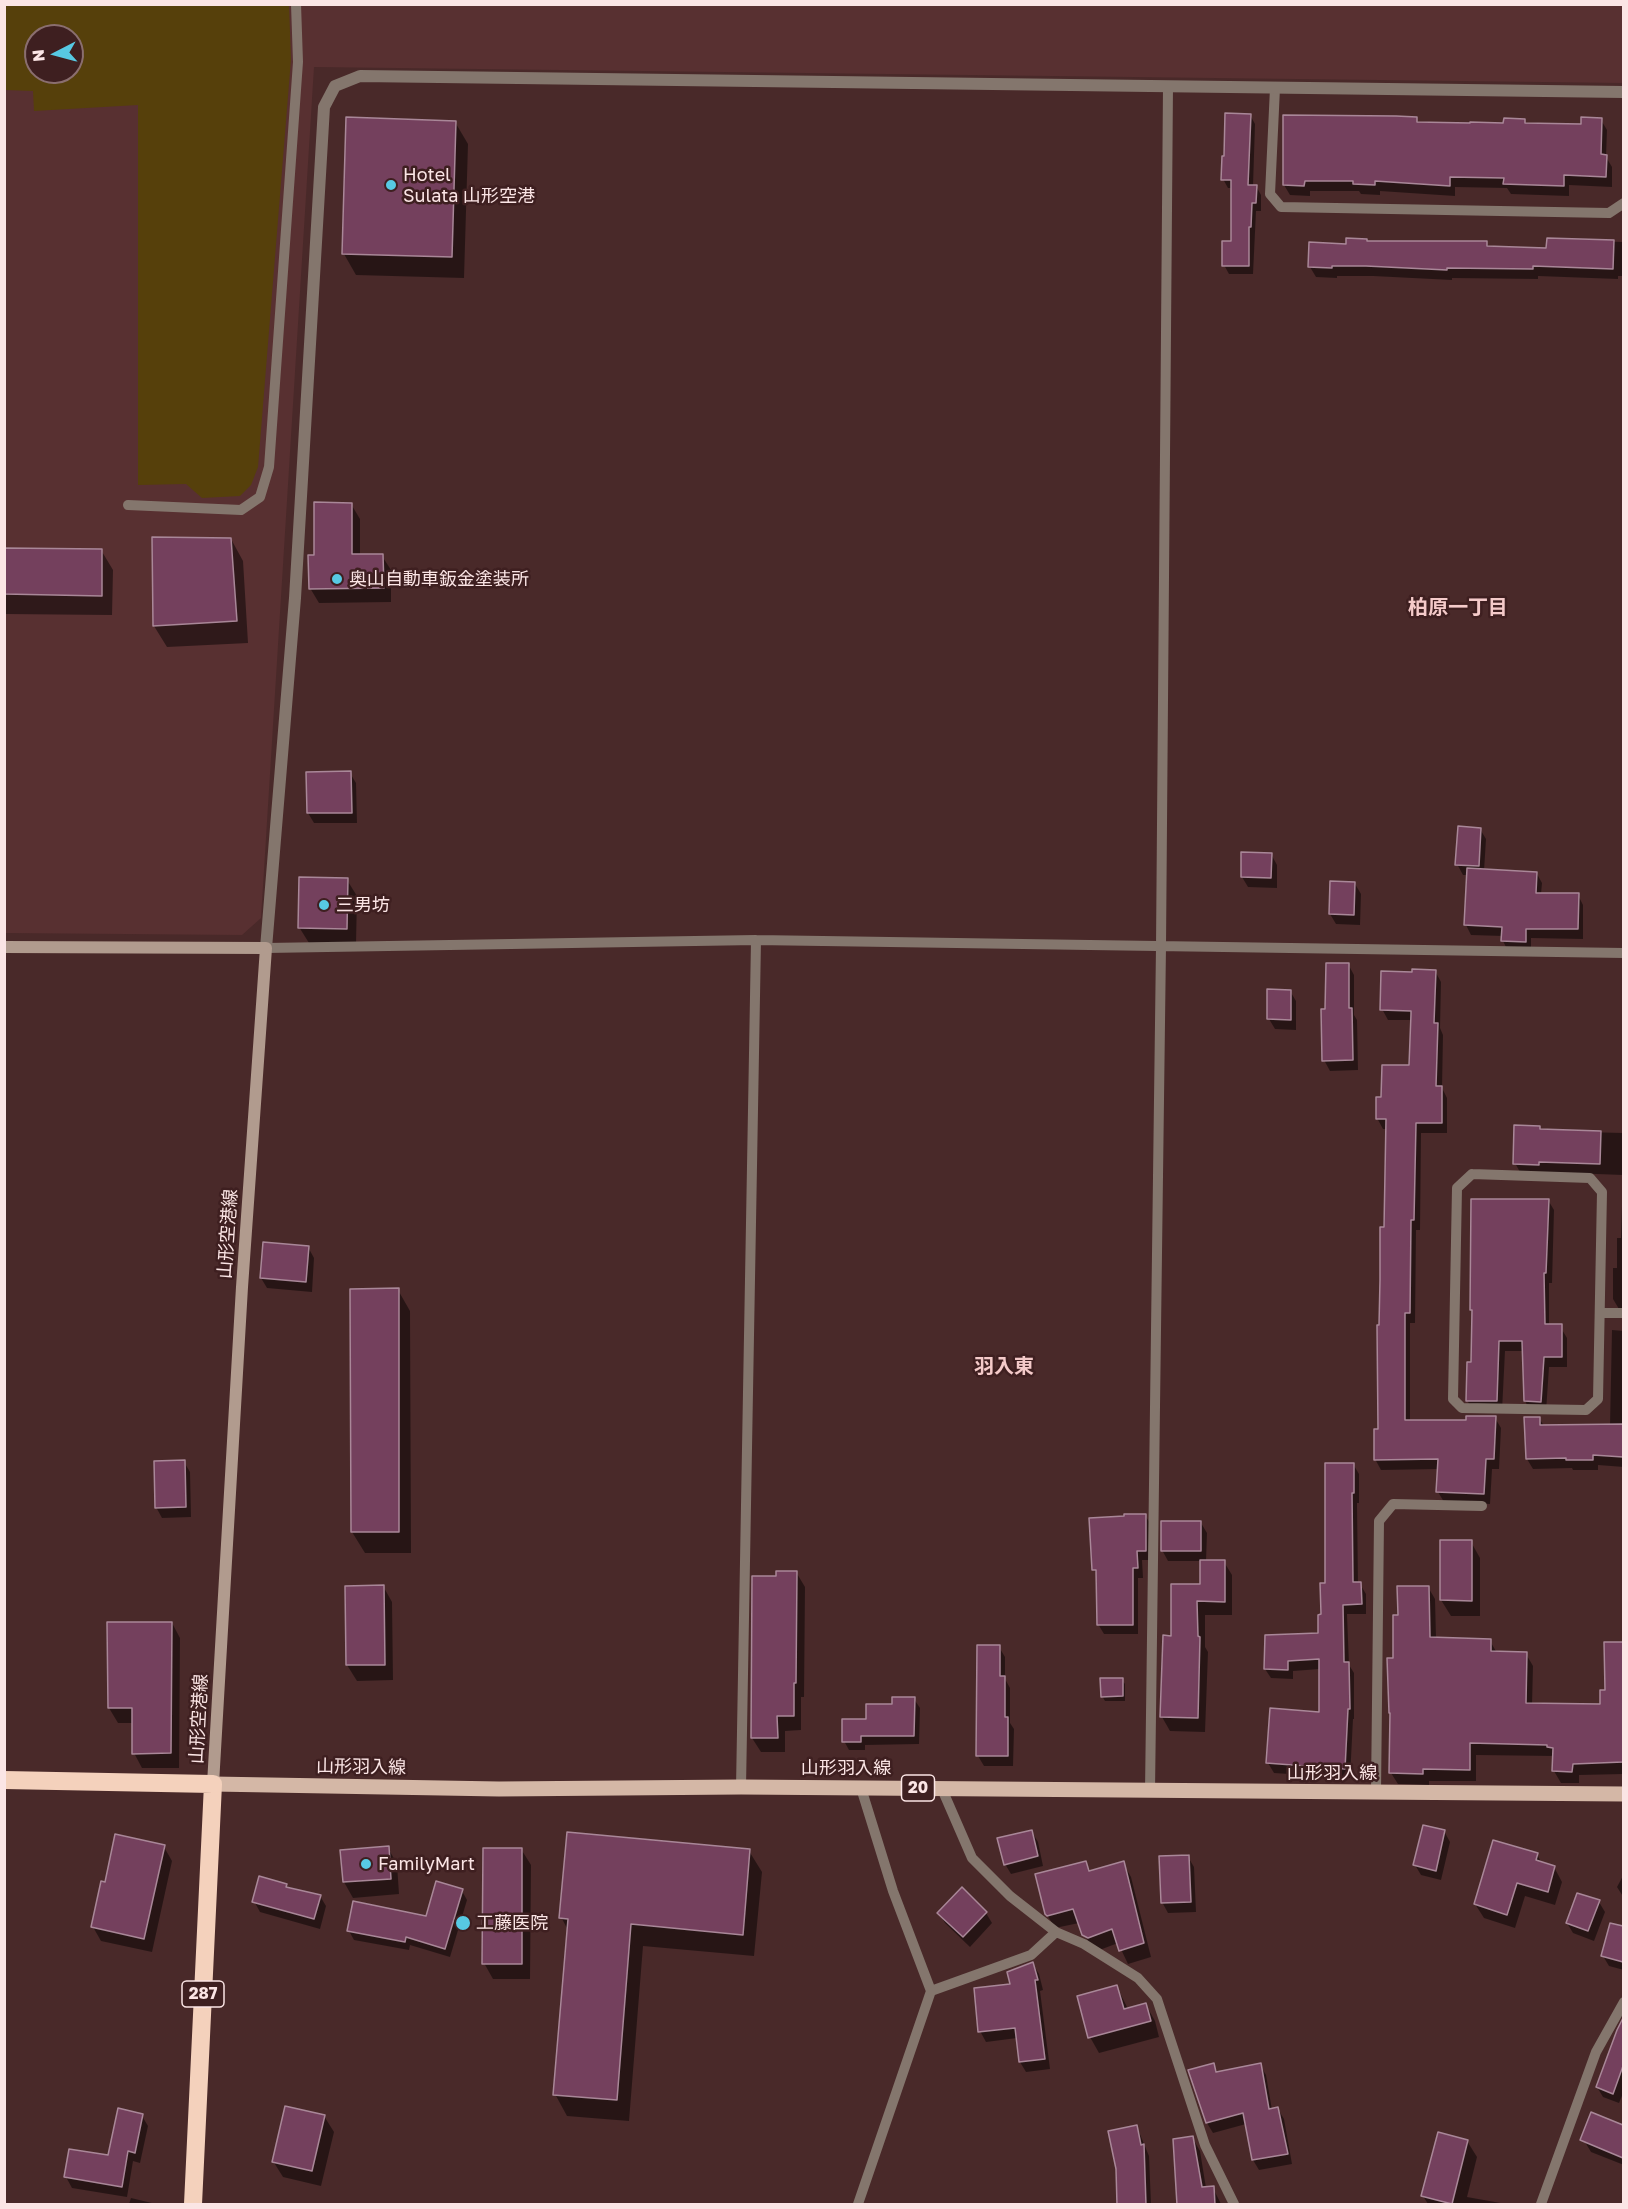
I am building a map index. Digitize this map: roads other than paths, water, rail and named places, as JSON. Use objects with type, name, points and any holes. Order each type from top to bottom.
[{"type":"highway","points":[[4,1780],[213,1784]]},
{"type":"highway","name":"287","points":[[193,2205],[213,1784]]},
{"type":"main road","points":[[4,947],[266,948]]},
{"type":"main road","name":"山形空港線","points":[[213,1784],[242,1287],[266,948]]},
{"type":"main road","name":"山形羽入線","points":[[213,1784],[499,1789],[741,1787],[1623,1794]]},
{"type":"street","points":[[266,948],[295,598],[324,107],[335,86],[360,76],[1623,92]]},
{"type":"lane","points":[[128,505],[241,510],[260,496],[270,467],[298,62],[296,4]]},
{"type":"lane","points":[[1150,1791],[1161,946],[1168,86]]},
{"type":"lane","points":[[1275,88],[1270,194],[1281,207],[1610,213],[1623,203]]},
{"type":"lane","points":[[741,1787],[756,940]]},
{"type":"lane","points":[[266,948],[756,940],[1623,953]]},
{"type":"lane","points":[[1472,1174],[1590,1178],[1602,1192],[1601,1313],[1598,1399],[1586,1410],[1462,1408],[1453,1399],[1457,1188],[1472,1174]]},
{"type":"lane","points":[[1601,1313],[1623,1313]]},
{"type":"lane","points":[[1376,1792],[1379,1521],[1393,1504],[1482,1506]]},
{"type":"lane","points":[[858,2205],[931,1991],[893,1891],[861,1788]]},
{"type":"lane","points":[[942,1789],[972,1858],[1010,1896],[1056,1932],[1084,1944],[1138,1978],[1157,1999],[1205,2145],[1234,2205]]},
{"type":"lane","points":[[931,1991],[1031,1955],[1056,1932]]},
{"type":"lane","points":[[1542,2205],[1596,2052],[1623,2002]]},
{"type":"place","name":"Hotel Sulata 山形空港","points":[[391,185]]},
{"type":"place","name":"奥山自動車鈑金塗装所","points":[[337,579]]},
{"type":"place","name":"三男坊","points":[[324,905]]},
{"type":"place","name":"FamilyMart","points":[[366,1864]]},
{"type":"place","name":"工藤医院","points":[[463,1923]]},
{"type":"district","name":"柏原一丁目","points":[[1458,608]]},
{"type":"district","name":"羽入東","points":[[1004,1367]]}]
